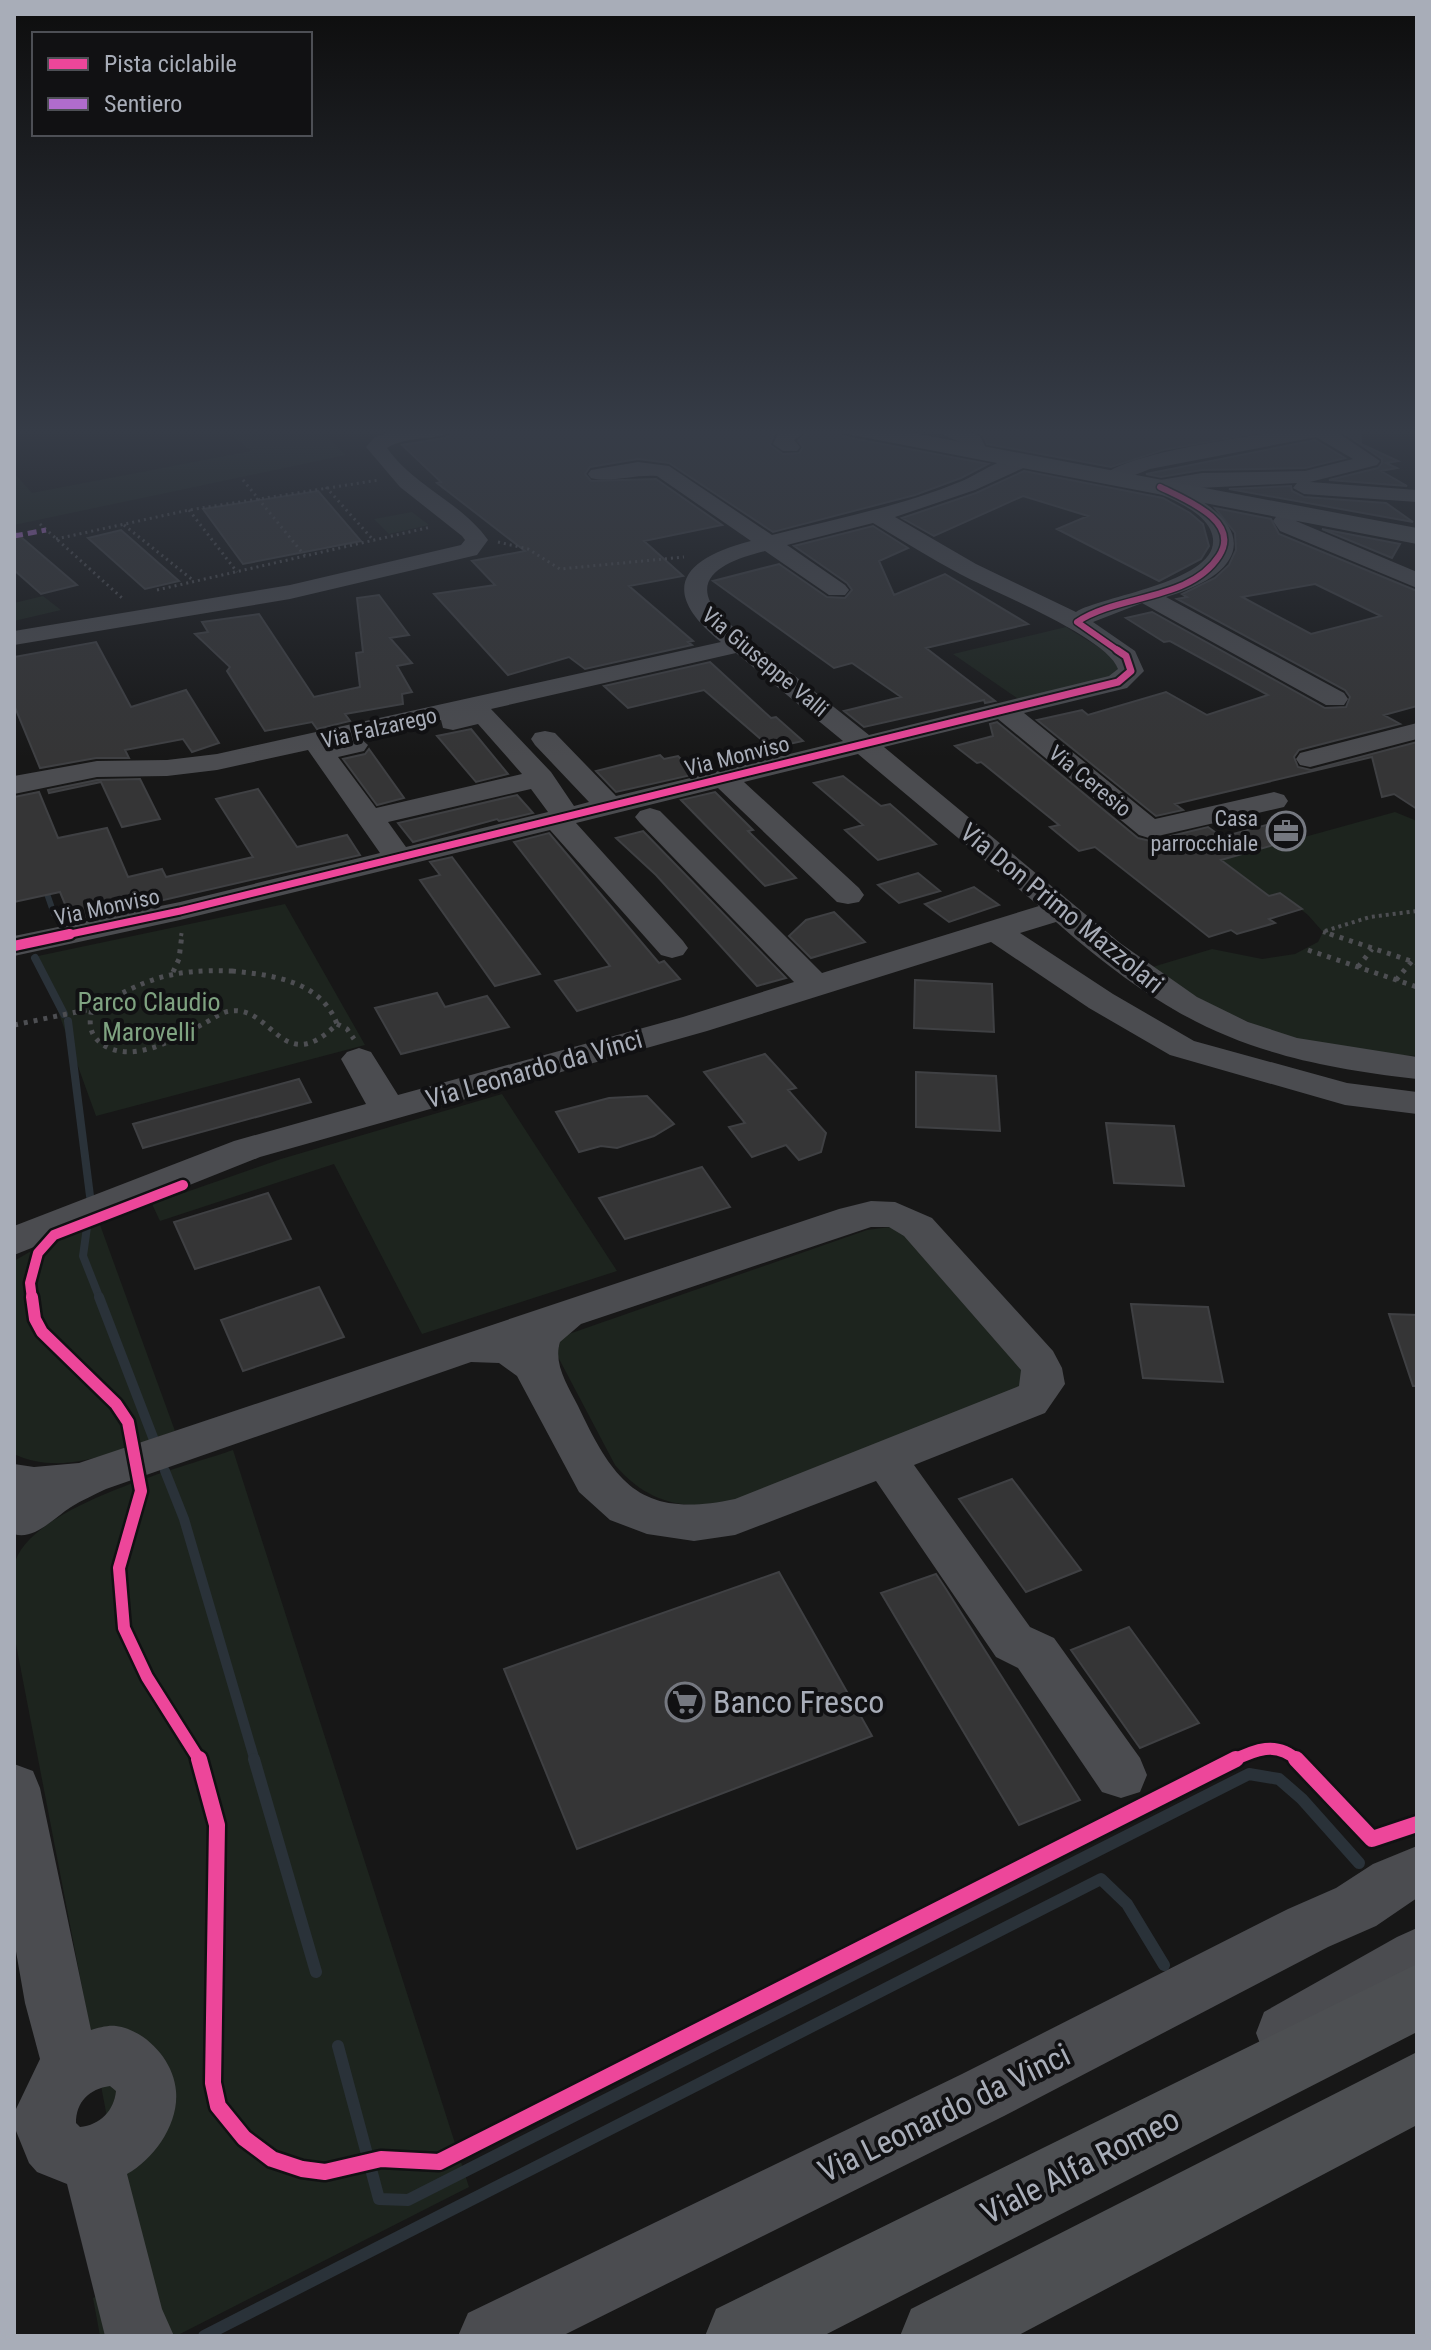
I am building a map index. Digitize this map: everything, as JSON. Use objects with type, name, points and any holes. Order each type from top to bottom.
[{"type":"main road","name":"Viale Alfa Romeo","points":[[743,2336],[1417,1997]]},
{"type":"main road","points":[[938,2336],[1417,2087]]},
{"type":"street","points":[[760,538],[837,590]]},
{"type":"street","name":"Via Giuseppe Valli","points":[[784,538],[722,557],[698,577],[693,595],[707,618],[866,745]]},
{"type":"street","points":[[912,538],[968,569],[1077,622],[1094,611],[1202,575],[1215,564],[1224,547],[1224,538]]},
{"type":"street","points":[[1315,538],[1417,581]]},
{"type":"street","points":[[14,638],[302,590],[469,550],[477,540]]},
{"type":"street","points":[[1144,595],[1335,699]]},
{"type":"street","name":"Via Monviso","points":[[14,946],[104,929],[1006,712],[1099,689],[1127,677],[1131,664],[1126,656],[1077,622]]},
{"type":"street","name":"Via Falzarego","points":[[14,785],[97,769],[167,768],[217,762],[740,645]]},
{"type":"street","name":"Via Ceresio","points":[[1006,712],[1149,829],[1274,801]]},
{"type":"street","points":[[399,858],[320,752],[484,715],[541,778],[562,818],[672,948]]},
{"type":"street","points":[[1310,759],[1417,731]]},
{"type":"street","points":[[545,739],[610,807]]},
{"type":"street","name":"Via Don Primo Mazzolari","points":[[866,745],[1060,910],[1158,987],[1211,1019],[1263,1040],[1334,1058],[1417,1068]]},
{"type":"street","points":[[369,818],[541,778]]},
{"type":"street","points":[[725,779],[848,895]]},
{"type":"street","points":[[650,817],[816,986]]},
{"type":"street","name":"Via Leonardo da Vinci","points":[[14,1242],[234,1154],[695,1024],[1060,910]]},
{"type":"street","points":[[993,929],[1101,1001],[1182,1048],[1345,1094],[1417,1103]]},
{"type":"street","points":[[359,1059],[388,1110]]},
{"type":"street","points":[[16,1502],[48,1498],[90,1477],[469,1347],[861,1216],[883,1212],[905,1218],[928,1237],[1038,1362],[1045,1381],[1042,1390],[1030,1402],[731,1518],[703,1522],[649,1516],[616,1502],[601,1486],[531,1363],[514,1351],[469,1347]]},
{"type":"street","points":[[540,1374],[536,1342],[544,1331],[567,1314]]},
{"type":"street","points":[[885,1459],[1013,1642],[1036,1653],[1121,1775]]},
{"type":"street","points":[[14,1788],[54,2003],[72,2069]]},
{"type":"street","name":"Via Leonardo da Vinci","points":[[491,2336],[983,2095],[1308,1928],[1356,1907],[1409,1870]]},
{"type":"street","points":[[894,2260],[1417,1956]]},
{"type":"street","points":[[117,2056],[130,2062],[146,2082],[147,2105],[136,2129],[117,2148],[92,2158],[74,2158],[59,2150],[48,2137],[45,2120],[48,2102],[57,2084],[72,2069],[102,2057],[117,2056]]},
{"type":"street","points":[[92,2158],[133,2325],[141,2336]]},
{"type":"path","points":[[56,539],[62,538]]},
{"type":"path","points":[[140,538],[195,582]]},
{"type":"path","points":[[210,538],[237,572]]},
{"type":"path","points":[[290,538],[305,556]]},
{"type":"path","points":[[371,538],[374,541]]},
{"type":"path","points":[[151,592],[388,538]]},
{"type":"path","points":[[56,539],[122,598],[107,602]]},
{"type":"path","points":[[477,540],[519,545],[560,569],[673,557],[722,557]]},
{"type":"path","points":[[1396,980],[1414,962],[1323,932],[1370,917],[1417,911]]},
{"type":"path","points":[[173,972],[179,959],[183,922]]},
{"type":"path","points":[[1358,967],[1372,948]]},
{"type":"path","points":[[1308,950],[1417,987]]},
{"type":"path","points":[[14,1025],[92,1009],[136,985],[173,972],[218,970],[293,982],[325,1001],[337,1024],[327,1034],[300,1045],[286,1044],[257,1015],[241,1010],[229,1011],[182,1037],[147,1048],[122,1050],[105,1047],[92,1036],[88,1024],[92,1009]]},
{"type":"green space","points":[[43,596],[61,610],[14,621],[14,603]]},
{"type":"green space","points":[[1066,627],[1108,653],[1121,671],[1100,683],[1020,700],[953,654]]},
{"type":"green space","points":[[1395,812],[1417,821],[1417,1056],[1344,1050],[1281,1035],[1222,1010],[1146,969],[1212,949],[1262,959],[1295,954],[1318,942],[1323,932],[1308,915],[1280,893],[1269,896],[1221,860]]},
{"type":"green space","name":"Parco Claudio Marovelli","points":[[285,904],[365,1045],[96,1116],[38,956]]},
{"type":"green space","points":[[502,1094],[617,1271],[422,1334],[334,1164],[160,1221],[152,1204],[281,1159]]},
{"type":"green space","points":[[99,1222],[175,1431],[95,1458],[54,1463],[34,1461],[14,1454],[14,1261],[45,1243]]},
{"type":"green space","points":[[899,1229],[1026,1368],[1029,1383],[737,1500],[702,1505],[670,1502],[641,1489],[615,1465],[557,1355],[560,1341],[566,1335],[867,1230]]},
{"type":"green space","points":[[233,1450],[469,2187],[176,2336],[100,2336],[93,2298],[138,2278],[14,1634],[14,1566],[25,1545],[46,1526],[75,1508],[144,1479]]},
{"type":"building","points":[[14,538],[22,538],[77,585],[41,594],[14,570]]},
{"type":"building","points":[[88,538],[130,538],[179,581],[145,589]]},
{"type":"building","points":[[224,538],[358,538],[361,541],[243,564]]},
{"type":"building","points":[[508,538],[660,538],[644,541],[683,576],[629,586],[693,641],[688,642],[692,645],[585,669],[569,657],[508,675],[434,594],[495,585],[472,561],[525,551]]},
{"type":"building","points":[[827,538],[892,538],[908,548],[879,561],[894,595],[945,574],[1028,624],[926,648],[995,701],[985,703],[984,700],[864,727],[844,711],[901,697],[852,663],[834,668],[713,581],[779,564],[827,597],[845,598],[852,590],[847,583],[794,546]]},
{"type":"building","points":[[1074,538],[1207,538],[1209,546],[1201,559],[1159,581]]},
{"type":"building","points":[[1235,538],[1288,538],[1417,591],[1417,706],[1384,715],[1400,724],[1299,750],[1294,757],[1298,767],[1311,770],[1417,742],[1417,809],[1394,794],[1382,797],[1372,757],[1175,804],[1183,810],[1156,816],[1037,720],[1082,710],[1088,715],[1166,692],[1207,715],[1268,695],[1170,641],[1164,642],[1126,618],[1152,612],[1325,708],[1346,707],[1350,697],[1345,690],[1177,599],[1187,597],[1182,594],[1215,578],[1229,565],[1236,550]],"holes":[[[1315,584],[1381,616],[1311,634],[1242,597]]]},
{"type":"building","points":[[1343,538],[1367,538],[1400,544],[1392,558]]},
{"type":"building","points":[[379,595],[409,635],[390,638],[412,663],[397,666],[412,692],[402,694],[403,704],[345,714],[350,721],[317,729],[312,722],[265,731],[227,671],[230,667],[195,634],[208,632],[202,622],[259,614],[314,697],[360,687],[356,653],[363,652],[357,598]]},
{"type":"building","points":[[96,642],[131,707],[186,690],[219,743],[192,752],[183,739],[125,750],[129,758],[96,758],[40,768],[14,705],[14,657]]},
{"type":"building","points":[[710,662],[771,718],[776,717],[803,741],[771,748],[704,690],[628,708],[604,686]]},
{"type":"building","points":[[997,722],[1138,838],[1150,841],[1208,827],[1222,837],[1285,820],[1291,840],[1221,860],[1269,896],[1280,893],[1302,909],[1269,919],[1275,923],[1237,934],[1231,930],[1209,937],[1095,847],[1079,851],[1050,827],[1059,825],[981,762],[977,763],[955,746],[993,736],[990,724]]},
{"type":"building","points":[[471,729],[508,774],[476,782],[437,736]]},
{"type":"building","points":[[369,749],[404,798],[377,805],[343,759],[365,754]]},
{"type":"building","points":[[660,755],[664,759],[678,756],[696,774],[616,792],[596,771]]},
{"type":"building","points":[[843,776],[881,806],[890,804],[936,844],[878,860],[845,830],[863,825],[814,783]]},
{"type":"building","points":[[140,779],[160,819],[122,827],[101,782],[49,793],[48,790],[97,780]]},
{"type":"building","points":[[258,789],[297,847],[347,835],[360,855],[72,921],[60,892],[14,902],[14,797],[39,792],[58,838],[107,828],[128,877],[162,869],[166,877],[253,857],[216,799]]},
{"type":"building","points":[[715,792],[753,830],[748,831],[796,878],[765,886],[681,800]]},
{"type":"building","points":[[517,795],[533,813],[497,819],[413,842],[398,823]]},
{"type":"building","points":[[643,831],[786,978],[757,986],[656,875],[616,838]]},
{"type":"building","points":[[549,833],[659,963],[664,961],[680,979],[577,1011],[555,981],[610,966],[514,842]]},
{"type":"building","points":[[452,857],[540,974],[495,986],[420,880],[440,875],[430,862]]},
{"type":"building","points":[[918,873],[940,891],[899,903],[878,885]]},
{"type":"building","points":[[974,887],[999,905],[949,922],[925,904]]},
{"type":"building","points":[[834,912],[865,942],[811,958],[789,936],[806,920]]},
{"type":"building","points":[[915,980],[992,984],[994,1032],[914,1028]]},
{"type":"building","points":[[437,993],[445,1007],[487,996],[509,1027],[401,1054],[375,1008]]},
{"type":"building","points":[[765,1054],[796,1088],[788,1090],[826,1133],[821,1152],[799,1160],[786,1145],[752,1157],[729,1127],[745,1123],[704,1072]]},
{"type":"building","points":[[916,1072],[996,1076],[1000,1131],[916,1127]]},
{"type":"building","points":[[299,1079],[311,1102],[143,1148],[133,1124]]},
{"type":"building","points":[[647,1096],[674,1124],[654,1136],[617,1148],[601,1146],[579,1152],[556,1112],[609,1098]]},
{"type":"building","points":[[1106,1123],[1174,1126],[1184,1186],[1114,1183]]},
{"type":"building","points":[[702,1167],[730,1207],[625,1239],[599,1198]]},
{"type":"building","points":[[268,1193],[291,1239],[195,1269],[174,1222]]},
{"type":"building","points":[[319,1287],[344,1337],[243,1371],[221,1320]]},
{"type":"building","points":[[1131,1304],[1208,1307],[1223,1382],[1143,1378]]},
{"type":"building","points":[[1389,1314],[1417,1315],[1417,1386],[1413,1386]]},
{"type":"building","points":[[1012,1479],[1081,1570],[1026,1592],[959,1499]]},
{"type":"building","name":"Banco Fresco","points":[[779,1572],[872,1736],[577,1849],[504,1669]]},
{"type":"building","points":[[936,1574],[1080,1800],[1019,1825],[881,1593]]},
{"type":"building","points":[[1129,1627],[1199,1723],[1140,1748],[1071,1650]]},
{"type":"waterway","points":[[44,885],[54,914]]},
{"type":"waterway","points":[[35,958],[64,1014]]},
{"type":"waterway","points":[[68,1021],[90,1196]]},
{"type":"waterway","points":[[87,1227],[83,1256],[100,1299]]},
{"type":"waterway","points":[[99,1297],[154,1440]]},
{"type":"waterway","points":[[165,1471],[184,1519],[255,1761]]},
{"type":"waterway","points":[[254,1759],[316,1972]]},
{"type":"waterway","points":[[338,2046],[379,2199],[408,2200],[1249,1774],[1279,1779],[1302,1799],[1359,1863]]},
{"type":"waterway","points":[[204,2336],[1101,1879],[1127,1904],[1164,1965]]},
{"type":"cycle path","points":[[14,946],[180,911],[1118,682],[1131,671],[1126,656],[1077,622],[1112,604],[1196,579],[1212,567],[1222,551],[1224,538]]},
{"type":"cycle path","points":[[183,1185],[54,1235],[38,1253],[30,1283],[35,1319],[42,1332],[116,1404],[128,1422],[141,1491],[119,1568],[124,1628],[147,1677],[203,1766],[217,1825],[213,2083],[218,2106],[244,2138],[272,2159],[302,2169],[325,2172],[381,2159],[439,2162],[1260,1747],[1291,1754],[1372,1839],[1417,1824]]},
{"type":"place","name":"Casa parrocchiale","points":[[1286,831]]},
{"type":"place","name":"Banco Fresco","points":[[685,1702]]}]
